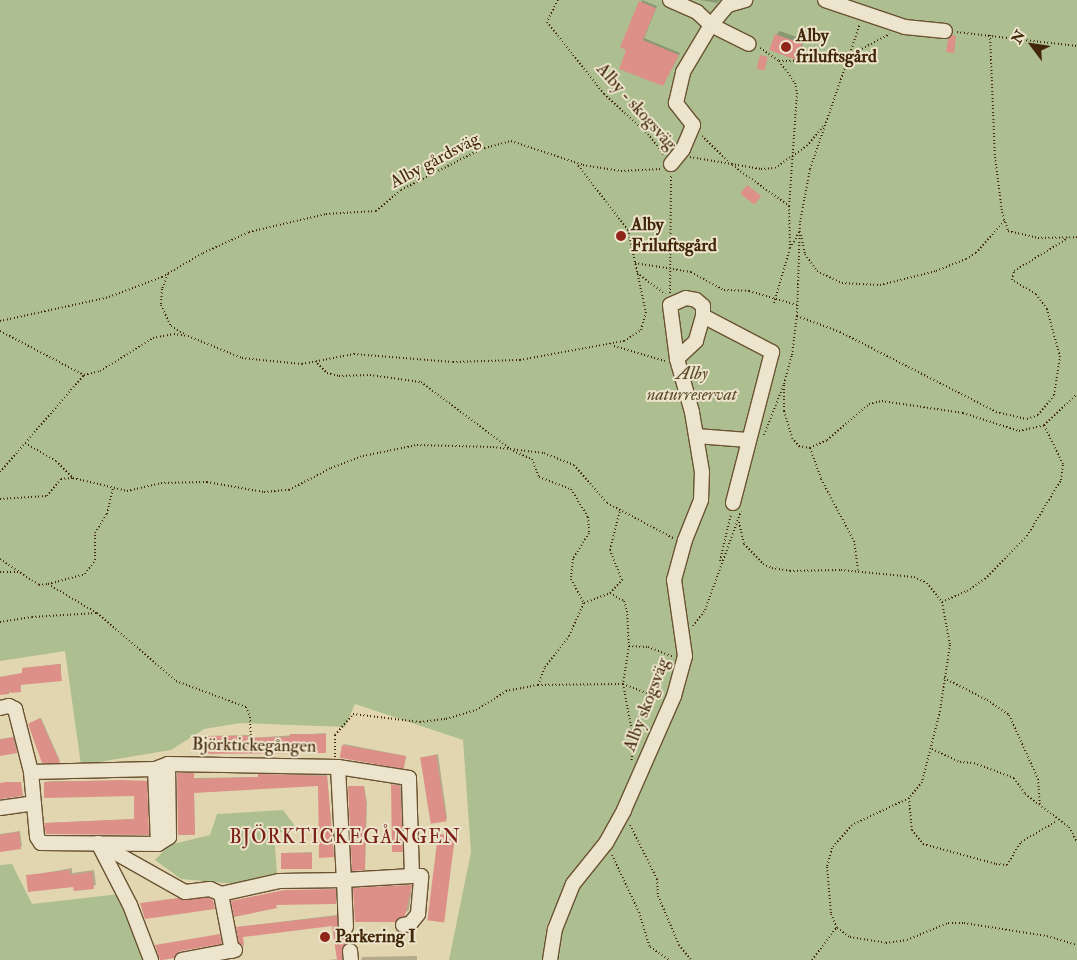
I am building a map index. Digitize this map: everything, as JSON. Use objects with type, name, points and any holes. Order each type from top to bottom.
[{"type":"street","points":[[670,0],[697,12],[711,25],[748,44]]},
{"type":"street","points":[[670,163],[690,137],[693,125],[679,110],[676,92],[683,72],[711,25],[728,5],[745,0]]},
{"type":"street","points":[[825,0],[905,26],[945,31]]},
{"type":"street","name":"Alby skogsväg","points":[[550,960],[555,929],[573,884],[606,844],[624,810],[671,703],[684,660],[684,637],[674,580],[685,540],[701,500],[702,472],[696,436],[678,362],[670,305],[686,298],[696,300],[703,306],[703,316]]},
{"type":"street","points":[[678,362],[696,341],[703,316],[772,352],[764,392],[748,440],[733,503]]},
{"type":"street","points":[[696,436],[748,440]]},
{"type":"street","points":[[0,708],[9,706],[15,709],[31,772],[41,843],[158,844],[155,769]]},
{"type":"street","name":"Björktickegången","points":[[158,844],[169,837],[168,764]]},
{"type":"street","name":"Björktickegången","points":[[31,772],[155,769],[168,764],[251,764],[338,767],[409,778],[412,876],[421,876],[418,914],[410,924],[403,925]]},
{"type":"street","name":"Björktickegången","points":[[338,767],[346,927]]},
{"type":"street","points":[[0,808],[34,803]]},
{"type":"street","points":[[98,843],[185,892],[210,889],[221,894],[279,881],[412,876]]},
{"type":"street","points":[[98,843],[130,905],[151,960]]},
{"type":"street","points":[[182,960],[234,950],[221,894]]},
{"type":"path","name":"Alby - skogsväg","points":[[558,0],[547,22],[604,94],[648,134],[670,163],[673,213],[670,297],[637,273]]},
{"type":"path","points":[[863,13],[851,54],[810,169],[800,230],[797,316],[784,384],[784,411],[792,438],[799,446],[810,448],[827,440],[869,404],[882,401],[963,413],[1019,431],[1044,425],[1077,394]]},
{"type":"path","points":[[779,61],[840,60],[905,26]]},
{"type":"path","points":[[945,31],[1077,46]]},
{"type":"path","points":[[990,35],[995,157],[1008,231],[1038,238],[1077,237]]},
{"type":"path","points":[[748,44],[779,61],[795,83],[797,93],[789,206],[790,248]]},
{"type":"path","points":[[731,164],[761,169],[775,168],[807,146],[826,122]]},
{"type":"path","points":[[693,125],[719,156],[789,206]]},
{"type":"path","name":"Alby gårdsväg","points":[[0,321],[109,297],[169,273],[249,232],[326,214],[376,211],[401,190],[490,146],[510,141],[577,164],[621,171],[670,163],[731,164]]},
{"type":"path","points":[[169,273],[162,290],[161,305],[171,326],[188,336],[242,358],[302,364],[354,354],[453,362],[520,360],[613,345],[641,330],[646,313],[628,230],[577,164]]},
{"type":"path","points":[[800,230],[805,254],[817,271],[842,283],[874,286],[936,271],[966,259],[976,253],[1005,220]]},
{"type":"path","points":[[774,303],[790,248],[800,230]]},
{"type":"path","points":[[797,316],[840,332],[996,412],[1027,419],[1038,415],[1054,395],[1060,357],[1048,309],[1036,294],[1012,280],[1014,271],[1021,263],[1068,238]]},
{"type":"path","points":[[635,263],[691,272],[724,290],[749,291],[797,305]]},
{"type":"path","points":[[0,331],[84,375]]},
{"type":"path","points":[[0,472],[84,375],[100,371],[153,338],[174,334],[188,336]]},
{"type":"path","points":[[613,345],[678,362]]},
{"type":"path","points":[[315,361],[327,373],[339,376],[370,375],[421,382],[510,449],[532,459],[539,477],[571,488],[588,517],[589,533],[574,559],[571,579],[584,603]]},
{"type":"path","points":[[942,602],[968,592],[985,579],[1027,536],[1061,480],[1063,464],[1044,425]]},
{"type":"path","points":[[24,443],[56,461],[73,478]]},
{"type":"path","points":[[0,499],[47,496],[61,479],[73,478],[113,489],[128,491],[161,483],[208,482],[276,492],[290,490],[331,468],[395,448],[432,444],[510,449],[544,454],[574,465],[607,503],[670,537],[685,540]]},
{"type":"path","points":[[810,448],[821,479],[854,541],[858,571]]},
{"type":"path","points":[[0,558],[39,584],[48,584],[85,574],[95,560],[94,533],[107,514],[113,489]]},
{"type":"path","points":[[684,637],[705,610],[719,566],[733,503]]},
{"type":"path","points":[[538,684],[545,667],[569,636],[584,603],[610,593],[622,580],[610,550],[620,510]]},
{"type":"path","points":[[719,566],[739,522],[744,544],[772,568],[858,571],[914,577],[927,583],[942,602],[950,644],[931,749],[922,782],[909,798],[852,824],[832,848],[827,867],[831,914],[837,928],[850,937],[886,943],[907,940],[948,923],[964,924],[1047,936],[1077,945]]},
{"type":"path","points":[[0,572],[21,572]]},
{"type":"path","points":[[48,584],[97,613],[176,682],[246,707],[250,718],[251,764]]},
{"type":"path","points":[[610,593],[624,601],[629,646],[623,684],[634,742],[630,770]]},
{"type":"path","points":[[0,622],[39,616],[97,613]]},
{"type":"path","points":[[629,646],[648,647],[684,660]]},
{"type":"path","points":[[944,678],[987,700],[1009,715],[1038,779],[1040,805]]},
{"type":"path","points":[[338,767],[335,761],[335,735],[353,714],[420,722],[446,719],[476,710],[506,691],[538,684],[623,684],[671,703]]},
{"type":"path","points":[[931,749],[960,762],[974,763],[1014,778],[1025,794],[1057,821],[1069,827],[1077,842]]},
{"type":"path","points":[[909,798],[912,830],[923,844],[996,864],[1007,865],[1021,842],[1057,821]]},
{"type":"path","points":[[624,810],[648,867],[658,879],[658,896],[679,945],[691,960]]},
{"type":"path","points":[[606,844],[639,912],[650,947],[669,960]]},
{"type":"path","points":[[812,960],[837,928]]},
{"type":"green space","name":"Alby naturreservat","points":[[0,0],[1077,0],[1077,960],[555,960],[561,929],[579,885],[607,835],[569,879],[547,925],[542,960],[449,960],[471,852],[463,740],[355,704],[345,727],[240,723],[204,729],[171,750],[81,765],[65,651],[0,661]]},
{"type":"green space","points":[[283,810],[298,830],[274,833],[277,874],[237,884],[181,879],[155,860],[169,845],[210,835],[217,814]]},
{"type":"green space","points":[[12,864],[32,904],[120,894],[148,960],[0,960],[0,865]]},
{"type":"building","points":[[639,1],[656,8],[643,40],[679,55],[663,86],[619,69],[626,50],[620,47]]},
{"type":"building","name":"Alby friluftsgård","points":[[775,34],[802,44],[796,60],[769,50]]},
{"type":"building","points":[[952,35],[956,36],[954,53],[946,52],[948,39]]},
{"type":"building","points":[[760,55],[768,57],[764,71],[757,69]]},
{"type":"building","points":[[747,185],[761,196],[754,205],[740,194]]},
{"type":"building","points":[[60,664],[62,681],[20,685],[21,692],[11,693],[9,689],[9,694],[0,695],[0,677],[22,673],[22,668]]},
{"type":"building","points":[[40,718],[60,763],[42,763],[28,724]]},
{"type":"building","points":[[290,734],[326,734],[326,753],[202,754],[202,736],[248,736],[248,738],[290,737]]},
{"type":"building","points":[[13,737],[17,753],[0,756],[0,740]]},
{"type":"building","points":[[342,745],[406,756],[404,769],[340,758]]},
{"type":"building","points":[[436,755],[446,821],[431,824],[420,758]]},
{"type":"building","points":[[177,773],[194,773],[194,779],[258,777],[258,774],[327,776],[334,857],[319,858],[318,786],[194,793],[195,835],[178,835]]},
{"type":"building","points":[[147,781],[149,835],[46,834],[44,823],[134,819],[134,796],[44,798],[44,782]]},
{"type":"building","points":[[21,782],[23,796],[0,799],[0,783]]},
{"type":"building","points":[[391,784],[400,786],[402,828],[398,829],[402,829],[403,852],[392,852]]},
{"type":"building","points":[[348,786],[364,786],[366,804],[365,870],[352,871]]},
{"type":"building","points":[[19,832],[21,849],[0,852],[0,835]]},
{"type":"building","points":[[438,834],[455,836],[444,922],[427,920]]},
{"type":"building","points":[[281,853],[312,853],[312,869],[281,869]]},
{"type":"building","points":[[70,870],[70,875],[92,872],[94,889],[74,891],[73,887],[28,892],[26,875]]},
{"type":"building","points":[[412,885],[405,916],[395,922],[355,922],[353,888]]},
{"type":"building","points":[[336,889],[336,904],[276,905],[277,908],[234,917],[231,901],[284,890]]},
{"type":"building","points":[[178,898],[209,898],[213,900],[215,909],[145,919],[140,903]]},
{"type":"building","points":[[337,916],[338,931],[346,936],[352,933],[353,943],[342,947],[342,960],[337,960],[332,926],[243,937],[244,946],[239,943],[236,927]]},
{"type":"building","points":[[220,934],[222,944],[180,951],[174,958],[163,960],[160,960],[155,945]]},
{"type":"place","name":"Alby friluftsgård","points":[[786,47]]},
{"type":"place","name":"Alby Friluftsgård","points":[[621,236]]},
{"type":"place","name":"Parkering I","points":[[325,937]]},
{"type":"district","name":"BJÖRKTICKEGÅNGEN","points":[[345,838]]}]
